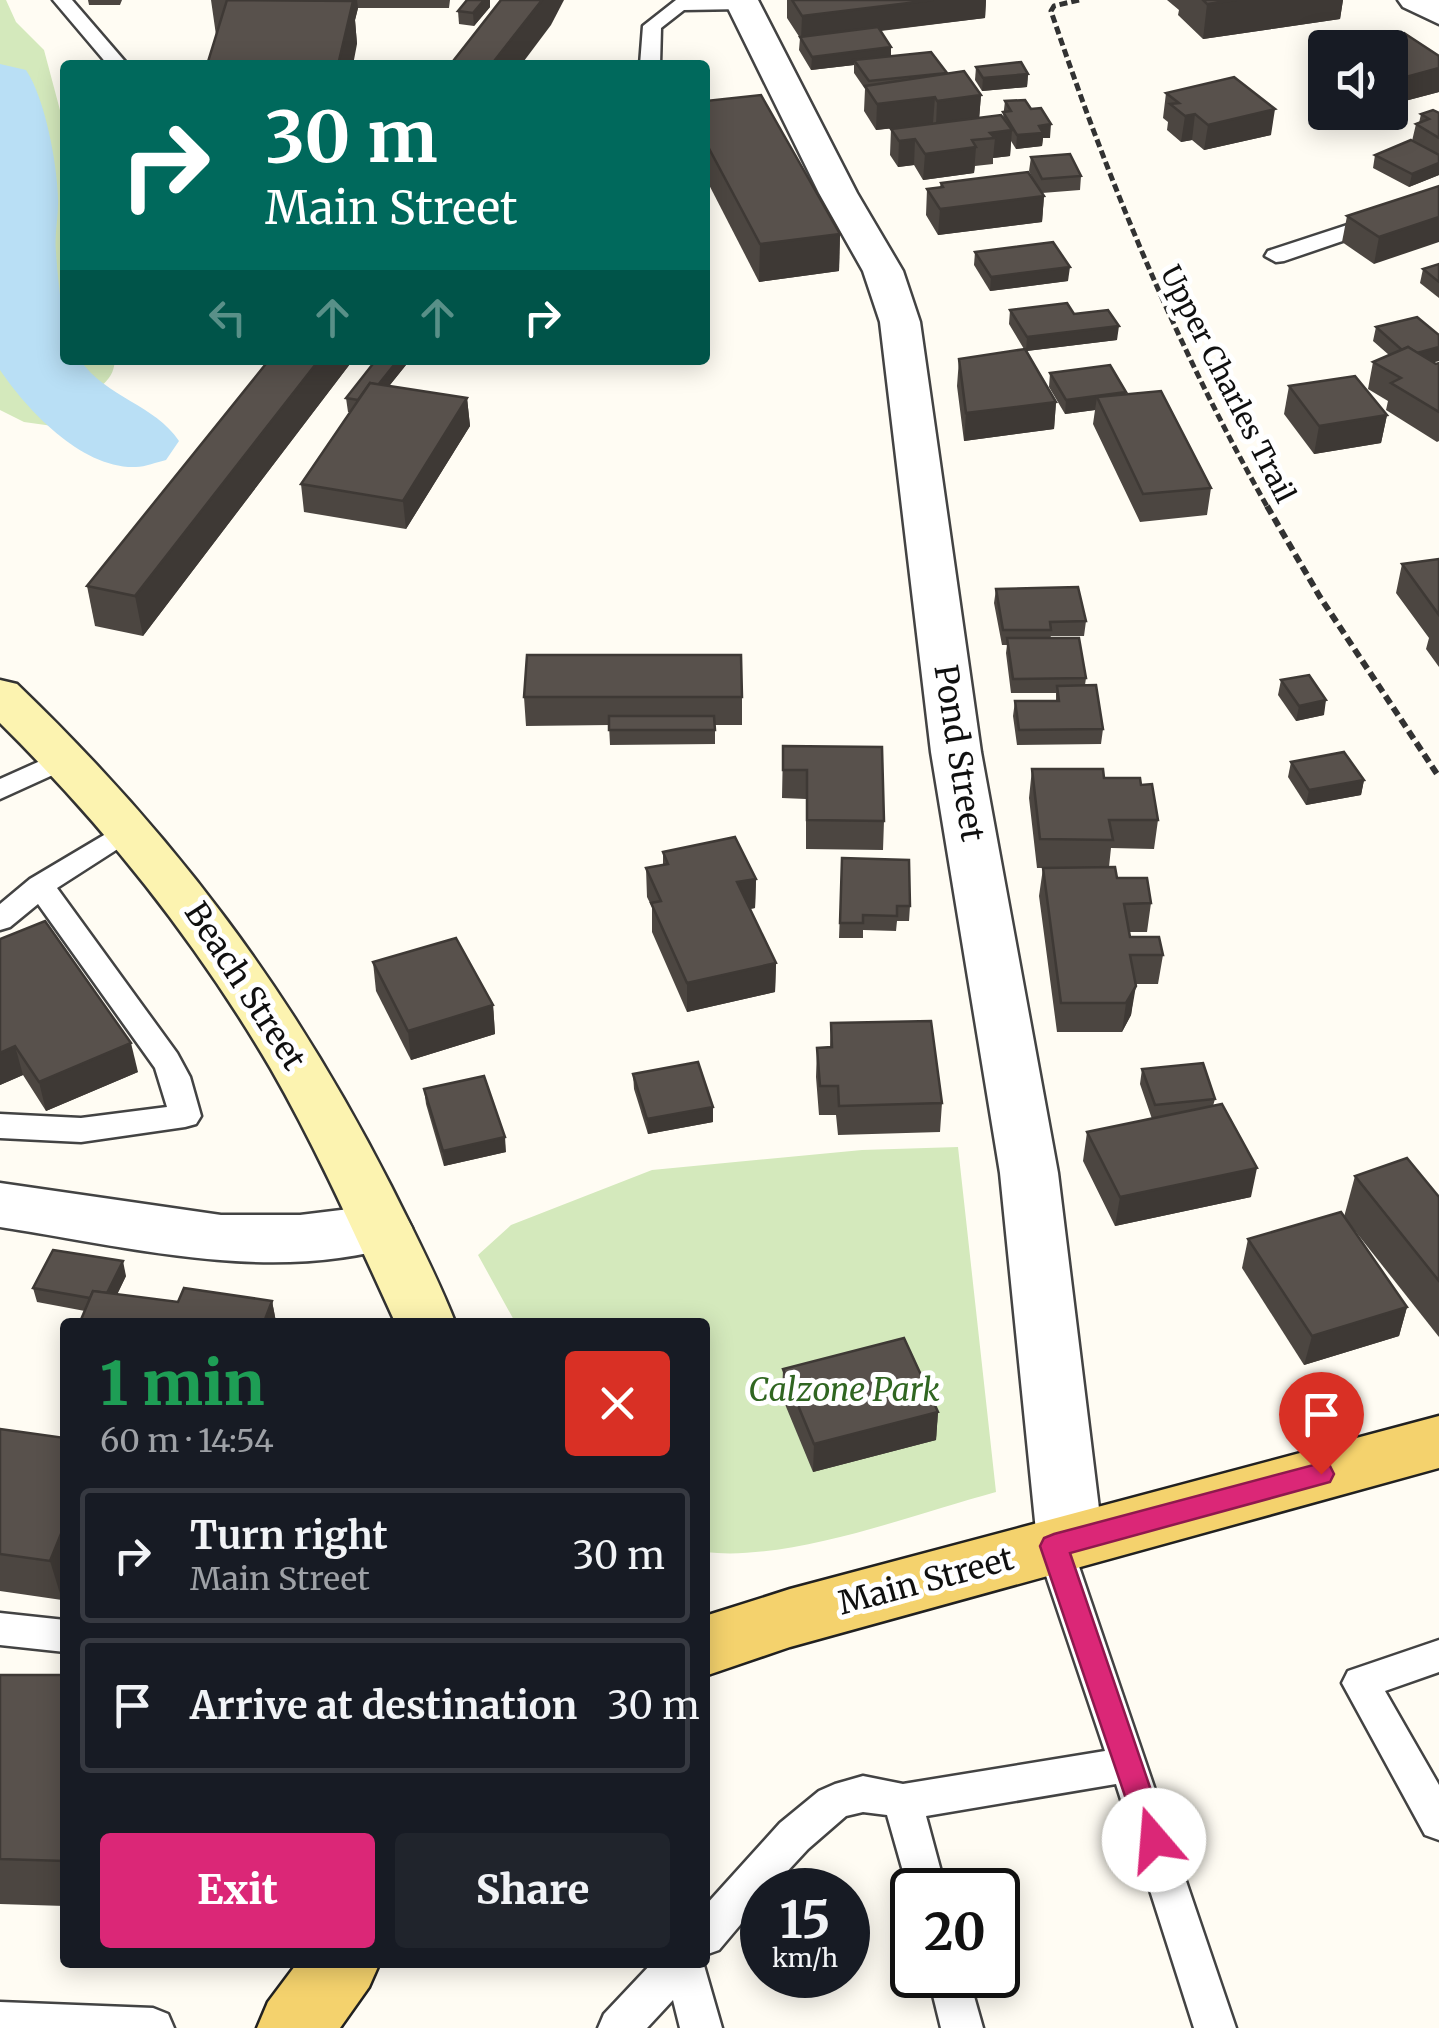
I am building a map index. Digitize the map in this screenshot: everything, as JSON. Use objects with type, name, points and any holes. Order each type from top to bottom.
[{"type":"main road","name":"Beach Street","points":[[0,695],[67,758],[198,910],[260,1002],[316,1098],[423,1318]]},
{"type":"main road","name":"Main Street","points":[[710,1644],[790,1618],[1062,1544],[1435,1449]]},
{"type":"main road","points":[[295,2028],[339,1968]]},
{"type":"street","points":[[1415,0],[1439,14]]},
{"type":"street","name":"Pond Street","points":[[742,2],[838,192],[884,271],[900,322],[956,752],[1029,1174],[1062,1544]]},
{"type":"street","points":[[0,1205],[221,1238],[300,1238],[382,1228]]},
{"type":"lane","points":[[62,0],[114,60]]},
{"type":"lane","points":[[650,60],[652,26],[679,5],[742,2]]},
{"type":"lane","points":[[1276,256],[1439,201]]},
{"type":"lane","points":[[0,790],[67,758]]},
{"type":"lane","points":[[0,920],[40,886],[131,828]]},
{"type":"lane","points":[[0,1126],[82,1130],[185,1116],[175,1077],[166,1061],[40,886]]},
{"type":"lane","points":[[1062,1544],[1216,2028]]},
{"type":"lane","points":[[0,1629],[60,1635]]},
{"type":"lane","points":[[1439,1656],[1361,1683],[1439,1822]]},
{"type":"lane","points":[[710,1931],[820,1810],[850,1795],[867,1794],[902,1802],[1129,1764]]},
{"type":"lane","points":[[902,1802],[920,1868]]},
{"type":"lane","points":[[619,2028],[676,1968]]},
{"type":"lane","points":[[684,1968],[701,2028]]},
{"type":"lane","points":[[954,1998],[962,2028]]},
{"type":"lane","points":[[0,2022],[153,2028]]},
{"type":"path","name":"Upper Charles Trail","points":[[1079,0],[1054,6],[1051,12],[1114,191],[1182,348],[1304,570],[1439,777]]},
{"type":"green space","points":[[0,0],[6,0],[16,22],[44,50],[60,110],[60,365],[114,365],[107,381],[81,404],[74,429],[24,422],[0,410]]},
{"type":"green space","name":"Calzone Park","points":[[958,1147],[996,1492],[812,1543],[774,1550],[710,1552],[710,1318],[513,1318],[478,1255],[511,1225],[652,1170],[862,1150]]},
{"type":"building","points":[[227,0],[353,1],[339,60],[209,60]]},
{"type":"building","points":[[467,0],[484,0],[473,13],[458,11]]},
{"type":"building","points":[[501,0],[542,0],[495,60],[454,60]]},
{"type":"building","points":[[792,0],[933,0],[802,16]]},
{"type":"building","points":[[1203,0],[1236,0],[1207,4]]},
{"type":"building","points":[[878,27],[891,47],[812,57],[800,37]]},
{"type":"building","points":[[1408,36],[1439,56],[1439,68],[1408,76]]},
{"type":"building","points":[[931,52],[947,73],[869,81],[854,60]]},
{"type":"building","points":[[1021,62],[1028,74],[983,78],[976,67]]},
{"type":"building","points":[[964,71],[981,95],[877,104],[865,86]]},
{"type":"building","points":[[1234,77],[1275,109],[1208,125],[1195,114],[1185,116],[1170,104],[1179,103],[1166,93]]},
{"type":"building","points":[[761,95],[840,234],[760,244],[710,150],[710,100]]},
{"type":"building","points":[[1025,100],[1031,109],[1041,108],[1051,124],[1039,126],[1043,133],[1017,135],[1003,112],[1011,111],[1005,101]]},
{"type":"building","points":[[1433,110],[1439,113],[1439,138],[1416,124],[1429,119],[1421,114]]},
{"type":"building","points":[[1001,115],[1012,130],[990,133],[995,138],[972,140],[976,147],[925,154],[915,139],[899,141],[891,129]]},
{"type":"building","points":[[1411,140],[1439,155],[1439,163],[1412,174],[1375,155]]},
{"type":"building","points":[[1070,154],[1081,176],[1042,179],[1031,157]]},
{"type":"building","points":[[1028,172],[1044,196],[940,209],[927,189],[943,187],[941,183]]},
{"type":"building","points":[[1439,186],[1439,217],[1379,237],[1347,216]]},
{"type":"building","points":[[1053,242],[1070,267],[991,277],[975,252]]},
{"type":"building","points":[[1439,264],[1439,282],[1423,269]]},
{"type":"building","points":[[1067,303],[1074,314],[1108,310],[1119,326],[1027,337],[1010,310]]},
{"type":"building","points":[[1417,317],[1439,335],[1439,347],[1417,353],[1408,347],[1402,350],[1376,327]]},
{"type":"building","points":[[1408,347],[1439,363],[1439,412],[1391,383],[1401,378],[1373,362]]},
{"type":"building","points":[[1025,349],[1056,402],[966,413],[959,359]]},
{"type":"building","points":[[265,365],[315,365],[135,596],[87,586]]},
{"type":"building","points":[[372,365],[394,365],[378,385],[370,383],[358,400],[346,398]]},
{"type":"building","points":[[1110,365],[1126,392],[1066,400],[1050,373]]},
{"type":"building","points":[[1355,376],[1387,415],[1319,426],[1289,386]]},
{"type":"building","points":[[370,383],[467,398],[403,501],[301,484]]},
{"type":"building","points":[[1161,391],[1211,488],[1143,494],[1097,397]]},
{"type":"building","points":[[1439,559],[1439,615],[1402,564]]},
{"type":"building","points":[[1078,587],[1086,621],[1050,622],[1051,630],[1003,630],[996,589]]},
{"type":"building","points":[[1007,638],[1079,638],[1086,678],[1013,679]]},
{"type":"building","points":[[527,655],[741,655],[742,697],[524,697]]},
{"type":"building","points":[[1309,675],[1326,700],[1299,706],[1281,680]]},
{"type":"building","points":[[1096,685],[1103,729],[1019,730],[1015,701],[1059,701],[1057,686]]},
{"type":"building","points":[[609,716],[714,716],[715,730],[609,730]]},
{"type":"building","points":[[783,746],[882,747],[884,821],[807,820],[807,770],[783,770]]},
{"type":"building","points":[[1344,752],[1364,780],[1309,790],[1291,762]]},
{"type":"building","points":[[1032,769],[1103,769],[1104,778],[1140,778],[1141,785],[1152,784],[1158,820],[1109,820],[1113,840],[1040,839]]},
{"type":"building","points":[[735,837],[756,879],[737,882],[776,963],[687,983],[651,903],[661,901],[646,868],[668,864],[663,852]]},
{"type":"building","points":[[842,858],[909,860],[910,906],[897,906],[897,916],[863,915],[863,923],[840,923]]},
{"type":"building","points":[[1115,867],[1117,878],[1147,878],[1151,903],[1124,904],[1130,937],[1159,937],[1163,955],[1130,955],[1136,986],[1126,1003],[1061,1003],[1043,868]]},
{"type":"building","points":[[45,921],[131,1043],[39,1082],[15,1046],[0,1053],[0,939]]},
{"type":"building","points":[[456,938],[493,1005],[408,1031],[373,962]]},
{"type":"building","points":[[931,1021],[942,1103],[839,1106],[838,1086],[820,1086],[817,1048],[832,1047],[831,1023]]},
{"type":"building","points":[[698,1062],[713,1107],[647,1119],[633,1074]]},
{"type":"building","points":[[1203,1063],[1215,1099],[1155,1105],[1142,1069]]},
{"type":"building","points":[[484,1076],[505,1137],[443,1151],[424,1089]]},
{"type":"building","points":[[1222,1104],[1257,1168],[1120,1197],[1087,1132]]},
{"type":"building","points":[[1407,1158],[1439,1197],[1439,1281],[1355,1176]]},
{"type":"building","points":[[1341,1212],[1407,1307],[1312,1336],[1248,1239]]},
{"type":"building","points":[[53,1250],[123,1261],[107,1293],[93,1291],[90,1298],[33,1288]]},
{"type":"building","points":[[184,1288],[272,1301],[266,1318],[82,1318],[93,1291],[178,1302]]},
{"type":"building","points":[[904,1338],[938,1412],[814,1444],[783,1369]]},
{"type":"building","points":[[0,1429],[60,1437],[60,1536],[50,1561],[0,1554]]},
{"type":"building","points":[[0,1675],[60,1675],[60,1861],[0,1859]]},
{"type":"waterway","points":[[0,86],[18,180],[17,283],[29,342],[56,388],[103,425],[135,441]]},
{"type":"route","points":[[1154,1840],[1054,1546],[1321,1474]]}]
